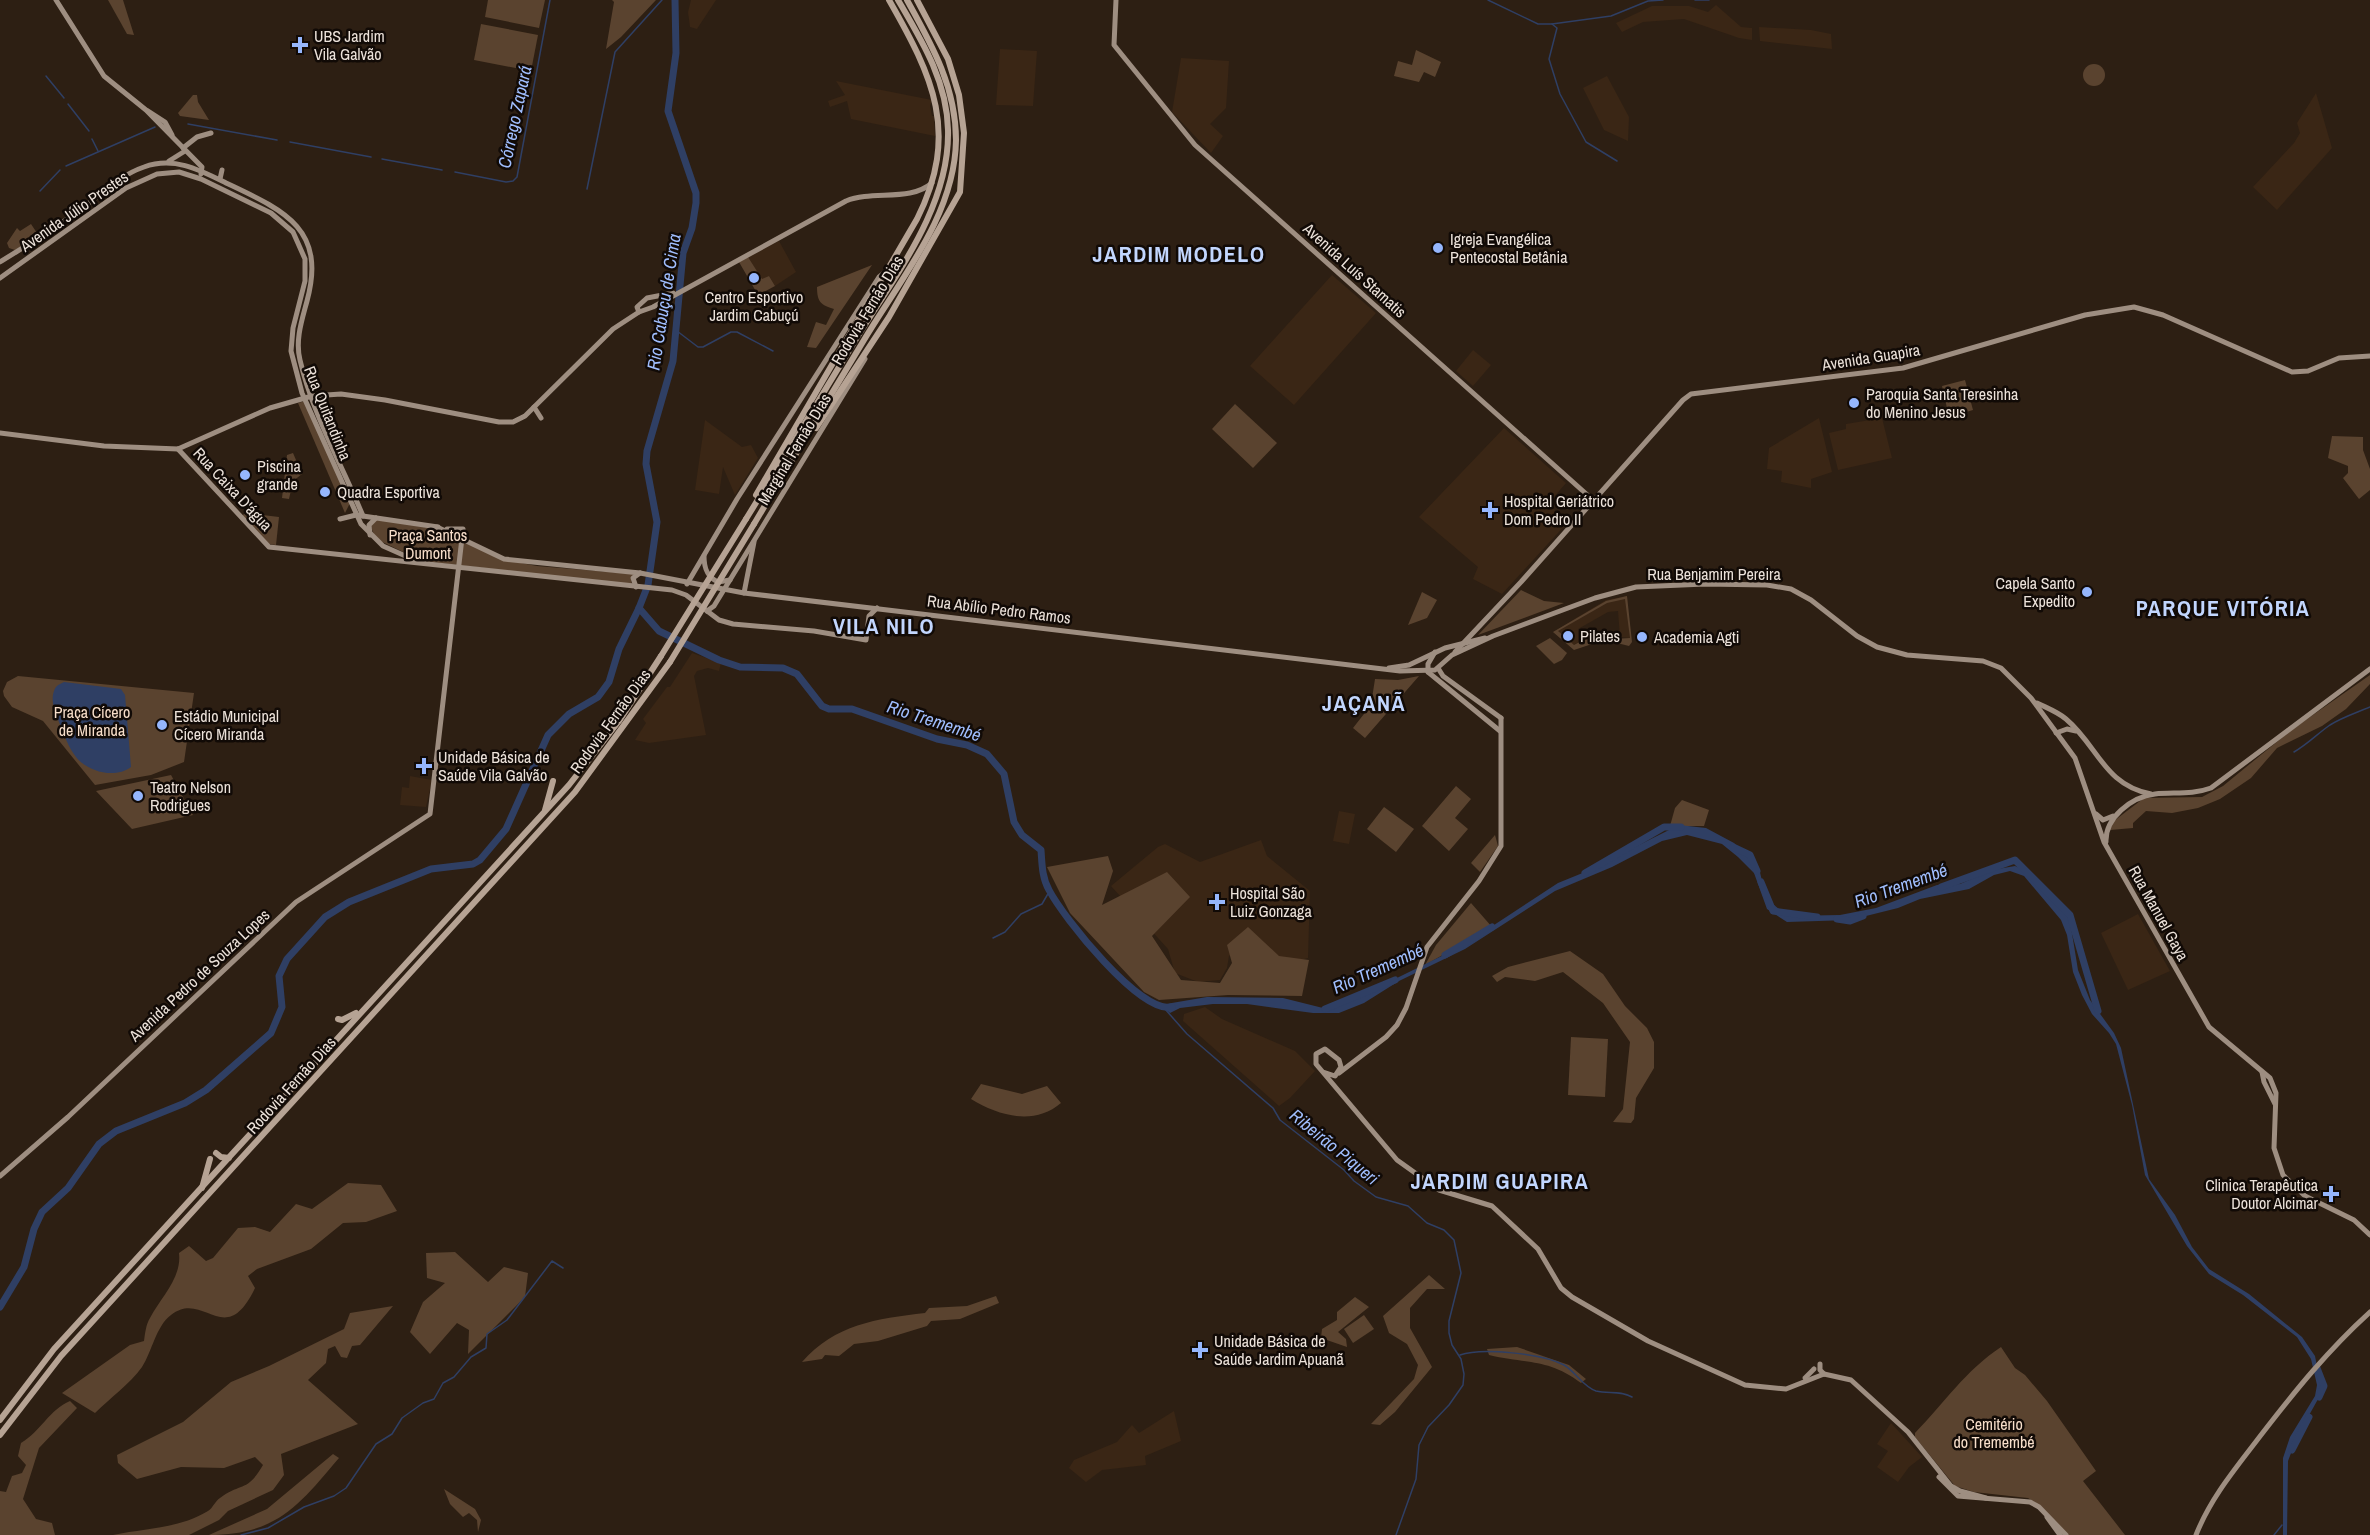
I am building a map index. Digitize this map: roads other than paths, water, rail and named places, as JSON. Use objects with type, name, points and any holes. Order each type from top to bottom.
[{"type":"highway","points":[[747,517],[753,500],[921,211],[933,182],[940,147],[936,100],[921,59],[889,0]]},
{"type":"highway","name":"Rodovia Fernão Dias","points":[[0,1420],[54,1349],[362,1010],[544,814],[618,721],[662,656],[915,243],[944,176],[948,129],[943,92],[932,62],[898,0]]},
{"type":"highway","name":"Rodovia Fernão Dias","points":[[0,1435],[61,1356],[575,792],[670,662],[939,213],[951,177],[956,137],[949,88],[936,54],[907,0]]},
{"type":"highway","name":"Marginal Fernão Dias","points":[[889,316],[952,211],[960,192],[962,178],[964,133],[960,95],[948,59],[917,0]]},
{"type":"highway","points":[[792,460],[889,316]]},
{"type":"highway","points":[[544,814],[553,781],[560,787],[569,785]]},
{"type":"highway","points":[[338,1019],[342,1020],[362,1010]]},
{"type":"highway","points":[[216,1153],[221,1157],[229,1158]]},
{"type":"highway","points":[[202,1188],[210,1159]]},
{"type":"main road","points":[[56,0],[88,50],[123,90],[202,169],[201,179]]},
{"type":"main road","name":"Avenida Luís Stamatis","points":[[1116,0],[1114,45],[1195,145],[1593,500]]},
{"type":"main road","points":[[165,162],[179,156],[197,137],[211,133]]},
{"type":"main road","name":"Avenida Júlio Prestes","points":[[0,262],[55,228],[144,166],[165,162],[202,169]]},
{"type":"main road","name":"Rua Quitandinha","points":[[202,169],[278,209],[294,221],[304,236],[310,249],[314,268],[302,322],[298,353],[312,396],[363,516]]},
{"type":"main road","points":[[220,179],[222,170]]},
{"type":"main road","name":"Avenida Júlio Prestes","points":[[0,278],[135,182],[167,172],[179,172],[201,179]]},
{"type":"main road","name":"Rua Quitandinha","points":[[201,179],[271,213],[298,240],[305,272],[291,351],[304,398],[350,503],[370,537],[395,553],[426,565]]},
{"type":"main road","points":[[0,433],[105,446],[178,449],[250,415],[304,398],[355,394],[506,423],[518,420],[534,407],[604,336],[639,312],[653,307],[689,285],[846,201],[864,195],[912,193],[921,191],[933,182]]},
{"type":"main road","points":[[912,193],[922,200],[921,211]]},
{"type":"main road","points":[[687,584],[866,297],[879,277],[885,273]]},
{"type":"main road","points":[[639,312],[637,307],[639,303],[657,295],[675,293]]},
{"type":"main road","points":[[653,307],[657,295]]},
{"type":"main road","name":"Avenida Guapira","points":[[1449,657],[1511,594],[1683,400],[1691,394],[1903,368],[2111,309],[2134,307],[2163,315],[2292,372],[2308,371],[2339,358],[2370,356]]},
{"type":"main road","name":"Marginal Fernão Dias","points":[[706,610],[711,609],[724,590],[889,316]]},
{"type":"main road","points":[[534,407],[541,418]]},
{"type":"main road","name":"Rua Caixa D'água","points":[[178,449],[268,547],[426,565]]},
{"type":"main road","points":[[350,503],[342,518],[356,515],[464,529]]},
{"type":"main road","points":[[370,537],[369,525],[378,518]]},
{"type":"main road","name":"Rua Abílio Pedro Ramos","points":[[437,527],[504,559],[641,573],[687,584],[744,593],[1428,672]]},
{"type":"main road","points":[[459,569],[462,538]]},
{"type":"main road","points":[[744,593],[753,560],[754,540]]},
{"type":"main road","points":[[704,554],[704,564],[710,576],[718,582],[730,580]]},
{"type":"main road","points":[[426,565],[682,593],[719,620],[732,624],[814,631],[866,640],[869,616],[878,608]]},
{"type":"main road","points":[[582,567],[588,572],[588,582]]},
{"type":"main road","name":"Avenida Pedro de Souza Lopes","points":[[0,1176],[69,1117],[296,902],[430,812],[459,569]]},
{"type":"main road","points":[[638,587],[633,578],[641,573]]},
{"type":"main road","name":"Rua Benjamim Pereira","points":[[1428,672],[1438,668],[1449,657],[1493,636],[1595,598],[1636,587],[1705,584],[1780,586],[1806,596],[1857,636],[1887,650],[1912,656],[1969,659],[1998,667],[2008,673],[2034,702],[2065,746]]},
{"type":"main road","points":[[859,606],[869,616]]},
{"type":"main road","name":"Rua Benjamim Pereira","points":[[1383,668],[1408,665],[1436,651],[1493,636]]},
{"type":"main road","points":[[1445,648],[1449,657]]},
{"type":"main road","points":[[1436,651],[1430,660],[1428,672],[1500,731]]},
{"type":"main road","points":[[1438,668],[1443,676],[1501,718]]},
{"type":"main road","points":[[2034,702],[2059,714],[2078,731],[2108,772],[2138,791],[2152,794],[2192,794],[2211,788],[2370,669]]},
{"type":"main road","points":[[1490,723],[1501,718]]},
{"type":"main road","points":[[1323,1072],[1338,1074],[1386,1037],[1397,1025],[1406,1008],[1427,947],[1479,881],[1501,846],[1501,718]]},
{"type":"main road","points":[[2056,733],[2067,729],[2078,731]]},
{"type":"main road","name":"Rua Manuel Gaya","points":[[2065,746],[2078,764],[2107,847],[2209,1027],[2262,1071],[2264,1082],[2275,1104],[2274,1148],[2283,1175],[2305,1196],[2354,1220],[2370,1236]]},
{"type":"main road","points":[[2135,801],[2138,791]]},
{"type":"main road","points":[[2095,813],[2103,820],[2152,794]]},
{"type":"main road","points":[[2107,847],[2107,829],[2113,816]]},
{"type":"main road","points":[[1341,1064],[1332,1053],[1322,1050],[1316,1054],[1314,1060],[1392,1154],[1416,1176],[1439,1190],[1482,1201],[1496,1209],[1538,1250],[1561,1288],[1572,1297],[1648,1341],[1745,1385],[1783,1389],[1824,1374],[1840,1376],[1857,1384],[1908,1432],[1953,1493],[1972,1498],[2030,1502],[2066,1535]]},
{"type":"main road","points":[[1341,1064],[1358,1059]]},
{"type":"main road","points":[[1336,1088],[1341,1064]]},
{"type":"main road","points":[[2196,1535],[2216,1493],[2310,1371],[2370,1312]]},
{"type":"main road","points":[[1820,1364],[1820,1370],[1824,1374]]},
{"type":"main road","points":[[1798,1385],[1814,1369]]},
{"type":"main road","points":[[2047,1516],[2060,1535]]},
{"type":"water","name":"Praça Cícero de Miranda","points":[[64,682],[121,689],[125,695],[131,767],[117,773],[102,772],[87,767],[76,757],[66,740],[53,703],[55,689]]},
{"type":"water","points":[[1679,825],[1706,828],[1734,843],[1759,868],[1766,898],[1787,916],[1840,915],[1876,908],[1937,885],[1960,884],[1992,870],[2015,866],[2032,876],[2043,891],[2060,905],[2070,921],[2078,970],[2090,1000],[2114,1033],[2121,1048],[2149,1179],[2175,1215],[2192,1247],[2209,1269],[2249,1294],[2302,1337],[2315,1356],[2322,1392],[2298,1435],[2288,1461],[2287,1535],[2283,1535],[2283,1458],[2290,1437],[2315,1396],[2317,1385],[2311,1359],[2297,1337],[2243,1295],[2209,1274],[2187,1246],[2145,1175],[2132,1105],[2116,1044],[2092,1014],[2082,995],[2073,972],[2067,935],[2061,920],[2024,876],[2010,871],[1994,875],[1969,889],[1920,899],[1898,908],[1850,920],[1787,922],[1767,909],[1754,873],[1738,857],[1722,844],[1687,835],[1662,841],[1612,867],[1555,891],[1465,949],[1399,981],[1364,1003],[1339,1013],[1313,1013],[1247,1004],[1213,1004],[1180,1008],[1170,1013],[1160,1005],[1207,997],[1283,998],[1323,1008],[1342,1005],[1462,946],[1558,883]]},
{"type":"waterway","name":"Córrego Zapará","points":[[455,172],[506,182],[513,181],[517,177],[550,0]]},
{"type":"waterway","points":[[587,189],[615,52],[662,0]]},
{"type":"waterway","name":"Rio Cabuçu de Cima","points":[[0,1307],[24,1267],[34,1229],[42,1212],[68,1188],[99,1144],[116,1131],[185,1103],[206,1090],[271,1033],[282,1007],[279,976],[287,959],[325,917],[349,902],[431,869],[473,864],[480,860],[506,829],[548,735],[569,714],[598,697],[609,682],[619,649],[648,585],[657,522],[646,464],[647,451],[673,361],[683,253],[692,228],[696,203],[696,193],[668,111],[676,53],[675,0]]},
{"type":"waterway","points":[[1488,0],[1538,24],[1611,16],[1648,1],[1663,0]]},
{"type":"waterway","points":[[1695,0],[1709,0]]},
{"type":"waterway","points":[[1552,24],[1557,28],[1549,59],[1560,94],[1586,142],[1617,161]]},
{"type":"waterway","points":[[46,76],[64,98]]},
{"type":"waterway","points":[[68,104],[89,131]]},
{"type":"waterway","name":"Córrego Zapará","points":[[188,124],[277,140]]},
{"type":"waterway","name":"Córrego Zapará","points":[[66,166],[155,127]]},
{"type":"waterway","points":[[92,139],[98,151]]},
{"type":"waterway","name":"Córrego Zapará","points":[[290,142],[371,157]]},
{"type":"waterway","name":"Córrego Zapará","points":[[382,159],[442,170]]},
{"type":"waterway","name":"Córrego Zapará","points":[[40,191],[60,170]]},
{"type":"waterway","points":[[677,331],[698,347],[703,347],[731,332],[737,332],[773,351]]},
{"type":"waterway","name":"Rio Tremembé","points":[[639,608],[659,631],[719,660],[740,667],[783,668],[797,674],[822,706],[829,709],[852,709],[937,739],[967,745],[987,754],[1004,774],[1014,822],[1022,835],[1041,850],[1045,881],[1070,921],[1123,981],[1158,1005],[1172,1007]]},
{"type":"waterway","points":[[2294,752],[2330,725],[2370,707]]},
{"type":"waterway","name":"Rio Tremembé","points":[[1585,873],[1664,827],[1681,827]]},
{"type":"waterway","name":"Rio Tremembé","points":[[1733,847],[1750,855],[1757,871]]},
{"type":"waterway","name":"Rio Tremembé","points":[[1941,887],[2015,860],[2070,915],[2098,1011]]},
{"type":"waterway","name":"Rio Tremembé","points":[[1761,882],[1773,911],[1817,917]]},
{"type":"waterway","points":[[993,938],[1005,932],[1021,914],[1042,904],[1049,892]]},
{"type":"waterway","name":"Rio Tremembé","points":[[1837,919],[1850,921],[1863,916]]},
{"type":"waterway","name":"Rio Tremembé","points":[[1445,955],[1492,927]]},
{"type":"waterway","name":"Rio Tremembé","points":[[1325,1009],[1395,980]]},
{"type":"waterway","name":"Ribeirão Piqueri","points":[[1165,1009],[1187,1034],[1273,1108],[1280,1120],[1344,1170],[1354,1181],[1376,1197],[1408,1206],[1427,1223],[1444,1230],[1454,1240],[1461,1273],[1449,1321],[1449,1333],[1452,1345],[1461,1359],[1464,1374],[1463,1385],[1449,1405],[1428,1427],[1419,1445],[1416,1479],[1396,1535]]},
{"type":"waterway","points":[[241,1535],[268,1528],[304,1507],[334,1496],[346,1488],[376,1444],[392,1434],[402,1418],[423,1403],[434,1399],[443,1383],[454,1377],[471,1357],[486,1348],[487,1334],[507,1320],[552,1261],[563,1268]]},
{"type":"waterway","points":[[1460,1355],[1497,1352],[1542,1358],[1564,1365],[1591,1389],[1632,1397]]},
{"type":"waterway","name":"Rio Tremembé","points":[[2317,1368],[2324,1386],[2319,1397]]},
{"type":"waterway","name":"Rio Tremembé","points":[[2292,1450],[2309,1417]]},
{"type":"waterway","points":[[2274,1535],[2282,1525]]},
{"type":"place","name":"UBS Jardim Vila Galvão","points":[[300,45]]},
{"type":"place","name":"Igreja Evangélica Pentecostal Betânia","points":[[1438,248]]},
{"type":"place","name":"Centro Esportivo Jardim Cabuçú","points":[[754,278]]},
{"type":"place","name":"Paroquia Santa Teresinha do Menino Jesus","points":[[1854,403]]},
{"type":"place","name":"Piscina grande","points":[[245,475]]},
{"type":"place","name":"Quadra Esportiva","points":[[325,492]]},
{"type":"place","name":"Hospital Geriátrico Dom Pedro II","points":[[1490,510]]},
{"type":"place","name":"Capela Santo Expedito","points":[[2087,592]]},
{"type":"place","name":"Pilates","points":[[1568,636]]},
{"type":"place","name":"Academia Agti","points":[[1642,637]]},
{"type":"place","name":"Estádio Municipal Cícero Miranda","points":[[162,725]]},
{"type":"place","name":"Unidade Básica de Saúde Vila Galvão","points":[[424,766]]},
{"type":"place","name":"Teatro Nelson Rodrigues","points":[[138,796]]},
{"type":"place","name":"Hospital São Luiz Gonzaga","points":[[1217,902]]},
{"type":"place","name":"Clinica Terapêutica Doutor Alcimar","points":[[2331,1194]]},
{"type":"place","name":"Unidade Básica de Saúde Jardim Apuanã","points":[[1200,1350]]},
{"type":"district","name":"JARDIM MODELO","points":[[1179,254]]},
{"type":"district","name":"PARQUE VITÓRIA","points":[[2223,608]]},
{"type":"district","name":"VILA NILO","points":[[884,626]]},
{"type":"district","name":"JAÇANÃ","points":[[1364,703]]},
{"type":"district","name":"JARDIM GUAPIRA","points":[[1500,1181]]},
{"type":"park label","name":"Praça Santos Dumont","points":[[428,544]]},
{"type":"park label","name":"Cemitério do Tremembé","points":[[1994,1433]]}]
